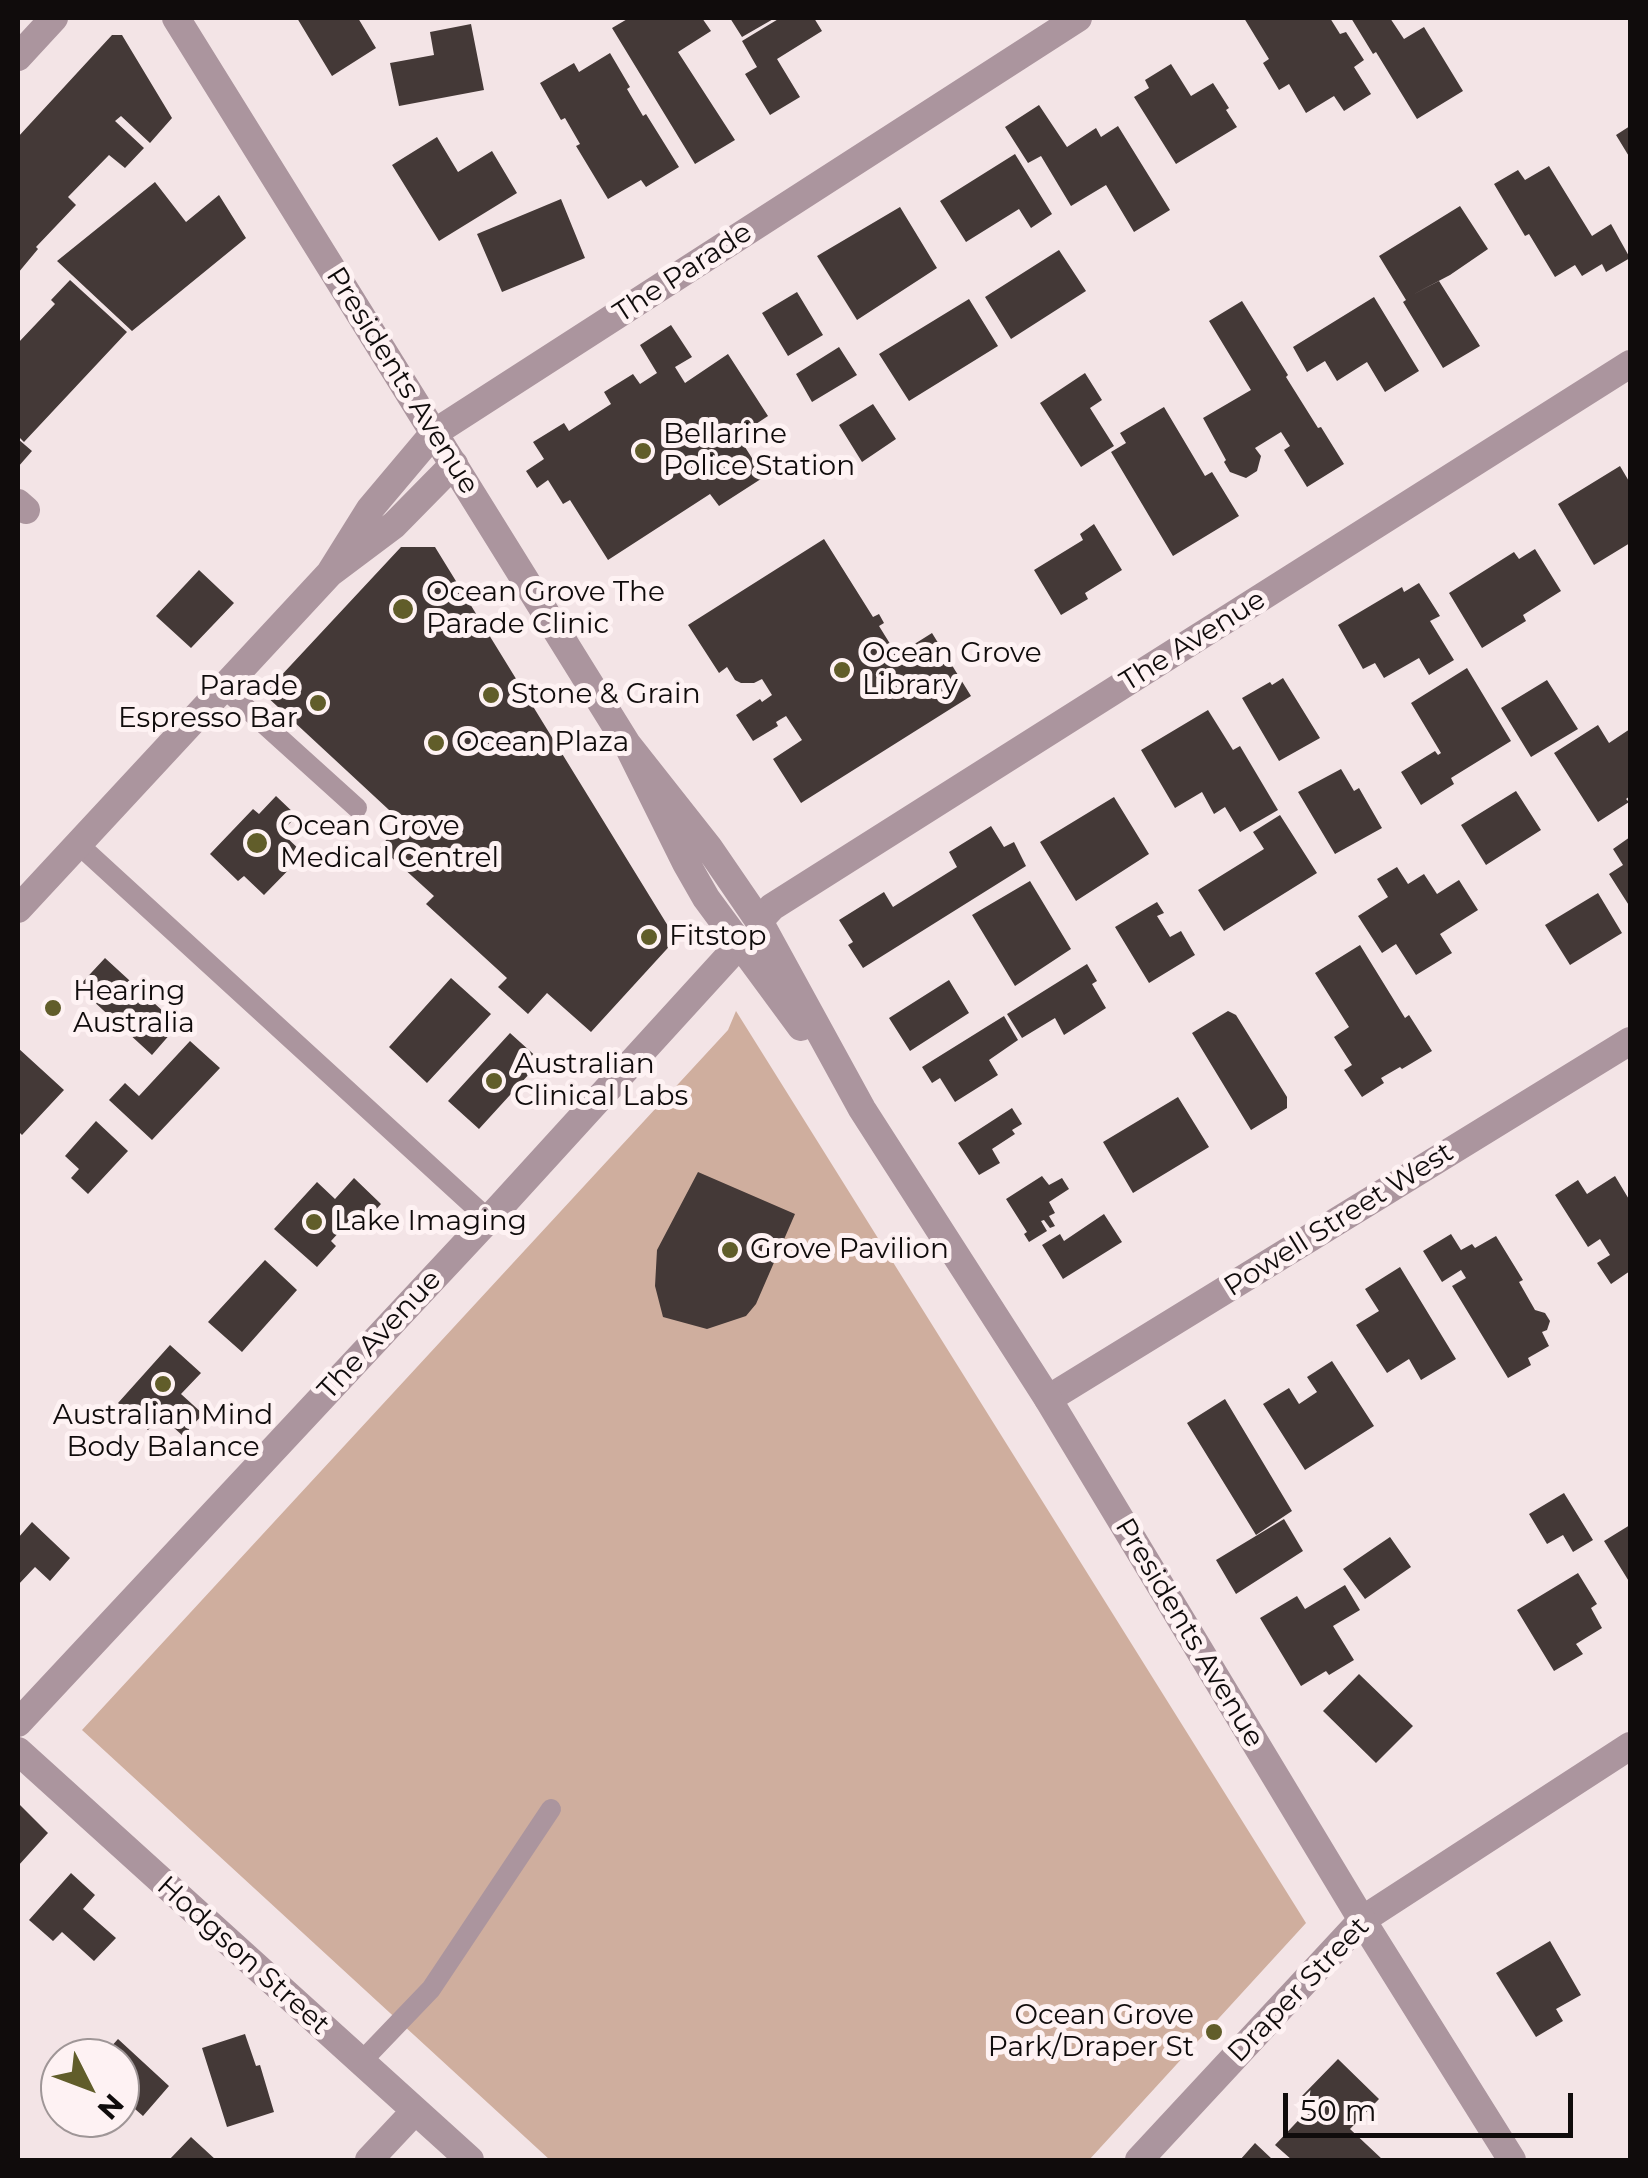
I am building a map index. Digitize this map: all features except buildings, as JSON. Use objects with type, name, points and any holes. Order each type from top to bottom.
[{"type":"street","points":[[18,57],[54,18]]},
{"type":"street","name":"Presidents Avenue","points":[[176,18],[627,744],[706,898],[862,1109]]},
{"type":"street","name":"The Parade","points":[[18,909],[330,572],[370,509],[434,433],[1078,18]]},
{"type":"street","name":"The Avenue","points":[[18,1724],[772,907],[1630,364]]},
{"type":"street","name":"The Parade","points":[[330,572],[394,525],[454,464]]},
{"type":"street","name":"Presidents Avenue","points":[[627,744],[709,848],[759,921],[862,1109],[1048,1399],[1362,1920],[1512,2160]]},
{"type":"street","name":"Powell Street West","points":[[1048,1399],[1630,1041]]},
{"type":"street","name":"Draper Street","points":[[1139,2160],[1362,1920],[1630,1746]]},
{"type":"street","name":"Hodgson Street","points":[[18,1750],[470,2160]]},
{"type":"street","points":[[368,2160],[415,2111]]},
{"type":"lane","points":[[223,688],[357,808]]},
{"type":"lane","points":[[78,844],[488,1218]]},
{"type":"lane","points":[[361,2062],[430,1989],[551,1808]]},
{"type":"shaded area","points":[[736,1011],[1306,1923],[1089,2160],[550,2160],[82,1730],[728,1030]]},
{"type":"place","name":"Bellarine Police Station","points":[[643,451]]},
{"type":"place","name":"Ocean Grove The Parade Clinic","points":[[403,609]]},
{"type":"place","name":"Ocean Grove Library","points":[[842,670]]},
{"type":"place","name":"Stone & Grain","points":[[491,695]]},
{"type":"place","name":"Parade Espresso Bar","points":[[318,703]]},
{"type":"place","name":"Ocean Plaza","points":[[436,743]]},
{"type":"place","name":"Ocean Grove Medical Centrel","points":[[257,843]]},
{"type":"place","name":"Fitstop","points":[[649,937]]},
{"type":"place","name":"Hearing Australia","points":[[53,1008]]},
{"type":"place","name":"Australian Clinical Labs","points":[[494,1081]]},
{"type":"place","name":"Lake Imaging","points":[[314,1222]]},
{"type":"place","name":"Grove Pavilion","points":[[730,1250]]},
{"type":"place","name":"Australian Mind Body Balance","points":[[163,1384]]},
{"type":"place","name":"Ocean Grove Park/Draper St","points":[[1214,2032]]}]
